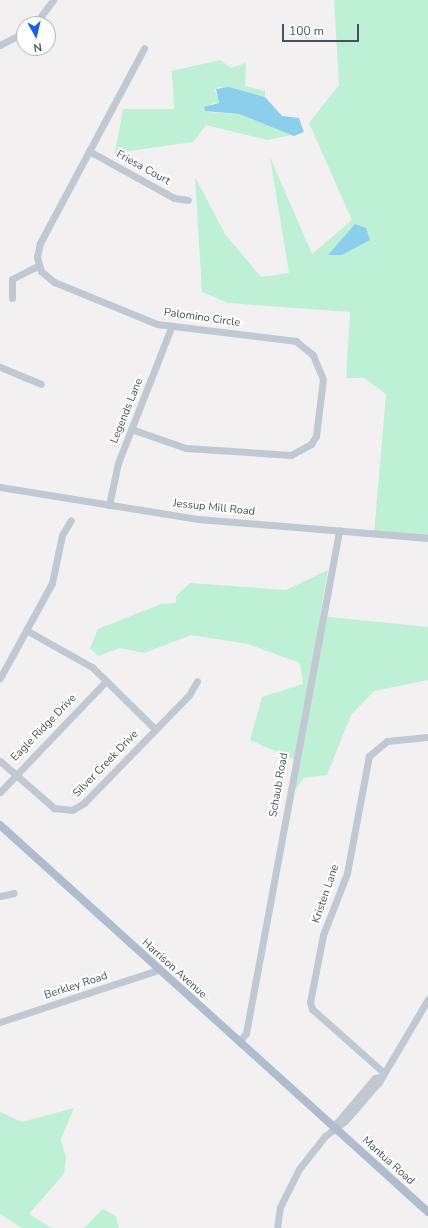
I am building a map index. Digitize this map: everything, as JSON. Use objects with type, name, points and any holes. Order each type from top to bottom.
[{"type":"main road","name":"Harrison Avenue","points":[[0,825],[158,970],[334,1127]]},
{"type":"main road","name":"Mantua Road","points":[[334,1127],[428,1212]]},
{"type":"street","points":[[41,16],[53,0]]},
{"type":"street","points":[[0,45],[16,37]]},
{"type":"street","points":[[12,298],[10,286],[12,279],[39,265],[40,243],[144,48]]},
{"type":"street","name":"Friesa Court","points":[[89,151],[174,198],[188,200]]},
{"type":"street","name":"Palomino Circle","points":[[39,265],[54,282],[172,328],[287,339],[305,347],[318,362],[323,379],[316,436],[304,449],[281,456],[186,448],[132,429]]},
{"type":"street","name":"Legends Lane","points":[[109,505],[118,463],[172,328]]},
{"type":"street","points":[[0,367],[40,384]]},
{"type":"street","name":"Jessup Mill Road","points":[[0,487],[198,519],[428,538]]},
{"type":"street","points":[[0,678],[52,583],[62,535],[71,520]]},
{"type":"street","name":"Schaub Road","points":[[239,1042],[246,1033],[339,531]]},
{"type":"street","points":[[26,630],[85,662],[155,729]]},
{"type":"street","name":"Eagle Ridge Drive","points":[[0,792],[14,774],[106,681]]},
{"type":"street","name":"Silver Creek Drive","points":[[0,761],[54,808],[72,810],[84,803],[189,695],[197,681]]},
{"type":"street","name":"Kristen Lane","points":[[381,1074],[312,1009],[310,1002],[324,935],[347,873],[368,759],[384,742],[428,736]]},
{"type":"street","points":[[0,896],[14,893]]},
{"type":"street","name":"Berkley Road","points":[[0,1022],[158,970]]},
{"type":"street","points":[[277,1228],[280,1207],[297,1173],[364,1089],[381,1074],[428,999]]},
{"type":"green space","points":[[334,0],[428,0],[428,538],[374,534],[386,394],[364,378],[346,378],[350,312],[228,303],[202,292],[195,177],[225,234],[261,277],[289,273],[270,157],[312,254],[352,220],[309,123],[339,85]]},
{"type":"green space","points":[[220,60],[231,68],[246,63],[245,86],[265,91],[265,97],[218,87],[215,90],[219,103],[212,103],[208,112],[239,114],[292,135],[267,140],[206,125],[193,142],[115,153],[123,109],[174,109],[172,71]]},
{"type":"green space","points":[[328,570],[320,616],[428,627],[428,680],[374,691],[351,715],[327,775],[303,778],[297,788],[293,789],[298,761],[250,740],[262,697],[303,684],[300,663],[248,644],[191,635],[144,653],[120,648],[98,656],[90,648],[98,629],[161,604],[176,603],[176,596],[190,583],[286,590]]},
{"type":"green space","points":[[74,1108],[61,1139],[66,1157],[64,1174],[29,1214],[52,1228],[22,1228],[0,1214],[0,1112],[22,1122]]},
{"type":"green space","points":[[103,1209],[116,1216],[119,1228],[84,1228]]},
{"type":"water","points":[[229,87],[265,97],[282,116],[299,118],[304,132],[294,136],[239,114],[205,111],[204,107],[219,103],[216,89]]},
{"type":"water","points":[[355,224],[366,228],[370,240],[342,255],[328,255]]}]
